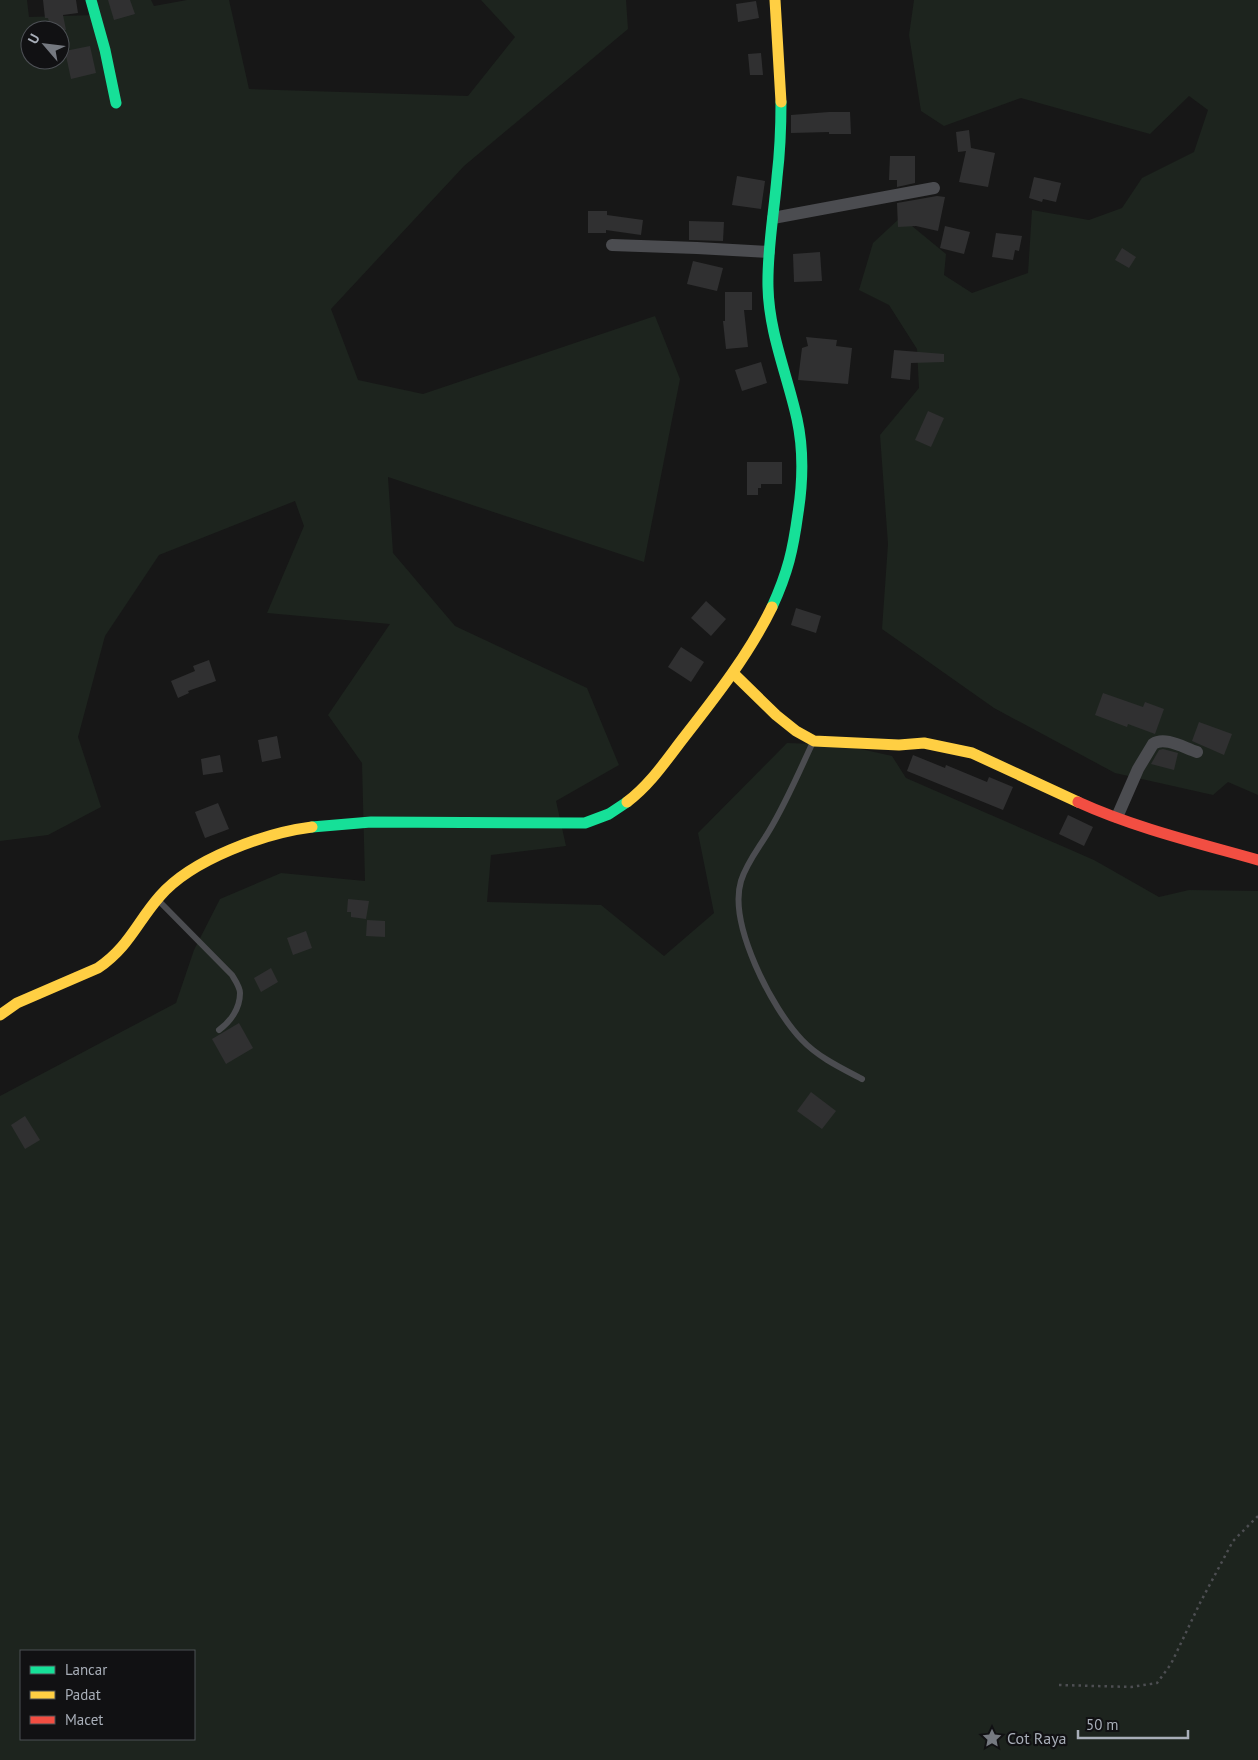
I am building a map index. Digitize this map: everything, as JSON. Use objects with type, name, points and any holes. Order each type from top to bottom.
[{"type":"street","points":[[91,0],[105,50],[116,103]]},
{"type":"street","points":[[0,1015],[17,1003],[110,961],[130,940],[158,899],[169,887],[189,873],[223,854],[263,838],[302,828],[336,823],[377,821],[585,823],[606,815],[628,801],[665,762],[732,673],[765,621],[789,566],[795,540],[802,486],[803,458],[800,428],[782,366],[769,305],[769,252],[782,115],[775,0]]},
{"type":"street","points":[[773,218],[934,188]]},
{"type":"street","points":[[612,245],[769,252]]},
{"type":"street","points":[[732,673],[776,715],[796,731],[814,741],[899,745],[924,744],[972,753],[1084,805],[1159,832],[1258,860]]},
{"type":"street","points":[[1117,817],[1138,769],[1152,744],[1157,741],[1166,742],[1197,752]]},
{"type":"lane","points":[[814,741],[769,831],[752,856],[741,881],[740,908],[749,948],[761,979],[786,1023],[803,1041],[830,1062],[862,1079]]},
{"type":"lane","points":[[158,899],[232,975],[238,985],[240,993],[236,1010],[230,1022],[219,1030]]},
{"type":"path","points":[[1059,1685],[1131,1687],[1157,1683],[1171,1664],[1200,1603],[1233,1541],[1258,1516]]},
{"type":"shaded area","points":[[0,0],[27,0],[29,17],[95,15],[93,0],[151,0],[154,6],[187,0],[229,0],[249,89],[468,96],[515,37],[481,0],[626,0],[628,29],[464,166],[331,309],[358,380],[423,394],[655,316],[680,379],[644,562],[388,477],[393,553],[455,626],[587,688],[619,765],[556,801],[566,846],[491,855],[487,902],[601,905],[664,956],[714,913],[698,833],[787,743],[843,745],[892,756],[906,778],[1094,860],[1159,897],[1189,890],[1258,891],[1258,1760],[0,1760],[0,1096],[176,1003],[194,950],[220,899],[281,873],[365,881],[362,763],[328,715],[390,624],[267,613],[304,526],[295,501],[159,555],[105,636],[78,737],[101,807],[48,835],[0,841]]},
{"type":"shaded area","points":[[914,0],[1258,0],[1258,795],[1228,782],[1213,795],[1115,773],[994,708],[882,629],[888,544],[880,435],[919,388],[917,349],[889,305],[859,290],[873,243],[901,217],[946,254],[944,275],[972,293],[1028,273],[1032,210],[1089,220],[1122,208],[1142,178],[1194,152],[1208,110],[1189,96],[1150,134],[1021,98],[944,126],[921,111],[909,35]]},
{"type":"building","points":[[43,0],[76,0],[78,13],[63,15],[64,20],[48,20],[45,18]]},
{"type":"building","points":[[108,0],[130,0],[135,14],[114,20]]},
{"type":"building","points":[[756,1],[759,18],[738,22],[736,4]]},
{"type":"building","points":[[90,46],[96,73],[71,79],[69,70],[70,50]]},
{"type":"building","points":[[761,53],[763,75],[750,75],[748,54]]},
{"type":"building","points":[[850,112],[851,134],[829,134],[829,132],[791,133],[791,115]]},
{"type":"building","points":[[969,130],[971,148],[995,153],[988,187],[959,182],[966,151],[958,152],[956,132]]},
{"type":"building","points":[[890,156],[915,156],[915,183],[897,187],[897,180],[889,180]]},
{"type":"building","points":[[737,176],[765,181],[761,209],[732,205]]},
{"type":"building","points":[[1034,177],[1061,183],[1056,202],[1043,199],[1042,202],[1029,198]]},
{"type":"building","points":[[937,196],[945,197],[938,231],[916,226],[898,227],[897,203]]},
{"type":"building","points":[[588,211],[607,211],[607,215],[643,220],[641,235],[606,230],[606,233],[588,233]]},
{"type":"building","points":[[689,221],[724,222],[723,241],[689,240]]},
{"type":"building","points":[[945,226],[970,232],[964,254],[940,248]]},
{"type":"building","points":[[996,233],[1022,236],[1019,251],[1015,250],[1013,260],[992,257]]},
{"type":"building","points":[[1122,248],[1136,257],[1129,268],[1115,260]]},
{"type":"building","points":[[820,252],[822,281],[794,282],[793,254]]},
{"type":"building","points":[[693,261],[723,268],[717,291],[687,284]]},
{"type":"building","points":[[725,292],[752,292],[752,310],[744,310],[748,347],[726,349],[723,321],[725,321]]},
{"type":"building","points":[[806,337],[837,340],[836,346],[852,348],[848,384],[798,380],[802,348],[808,346]]},
{"type":"building","points":[[894,350],[944,354],[944,362],[911,363],[910,380],[891,378]]},
{"type":"building","points":[[761,362],[767,383],[742,391],[735,370]]},
{"type":"building","points":[[928,411],[944,418],[931,447],[915,440]]},
{"type":"building","points":[[747,462],[782,462],[782,484],[761,484],[761,488],[758,488],[758,495],[747,495]]},
{"type":"building","points":[[706,601],[726,619],[711,636],[691,618]]},
{"type":"building","points":[[796,608],[821,616],[816,633],[791,625]]},
{"type":"building","points":[[681,647],[704,662],[691,682],[668,667]]},
{"type":"building","points":[[209,660],[216,681],[188,691],[189,693],[178,698],[171,681],[195,671],[193,666]]},
{"type":"building","points":[[1103,693],[1143,707],[1145,702],[1164,709],[1155,734],[1128,724],[1127,727],[1095,715]]},
{"type":"building","points":[[1199,722],[1232,734],[1224,755],[1192,741]]},
{"type":"building","points":[[277,736],[281,758],[262,762],[258,740]]},
{"type":"building","points":[[1163,749],[1178,753],[1174,770],[1151,764],[1159,750]]},
{"type":"building","points":[[220,755],[223,772],[203,775],[201,759]]},
{"type":"building","points":[[913,755],[945,768],[946,765],[987,782],[989,777],[1013,787],[1003,810],[907,771]]},
{"type":"building","points":[[218,803],[229,829],[205,838],[195,812]]},
{"type":"building","points":[[1068,815],[1093,827],[1084,846],[1059,834]]},
{"type":"building","points":[[348,899],[369,901],[366,919],[351,917],[351,912],[347,912]]},
{"type":"building","points":[[367,920],[385,921],[385,937],[366,936]]},
{"type":"building","points":[[306,931],[312,948],[293,955],[287,938]]},
{"type":"building","points":[[271,968],[278,982],[261,992],[254,978]]},
{"type":"building","points":[[239,1023],[253,1048],[226,1064],[212,1039]]},
{"type":"building","points":[[811,1092],[836,1111],[822,1129],[797,1111]]},
{"type":"building","points":[[25,1116],[40,1140],[25,1149],[11,1125]]},
{"type":"traffic: fast","points":[[91,0],[105,50],[116,103]]},
{"type":"traffic: fast","points":[[772,607],[786,572],[792,550],[802,478],[801,443],[797,419],[775,337],[768,287],[770,246],[780,149],[781,102]]},
{"type":"traffic: fast","points":[[312,827],[371,822],[585,823],[609,814],[627,802]]},
{"type":"traffic: slow","points":[[775,0],[781,102]]},
{"type":"traffic: slow","points":[[627,802],[658,771],[721,690],[743,658],[772,607]]},
{"type":"traffic: slow","points":[[733,673],[776,715],[796,731],[814,741],[899,745],[924,743],[972,753],[1078,802]]},
{"type":"traffic: slow","points":[[0,1015],[17,1003],[98,968],[109,960],[118,952],[160,896],[191,870],[210,859],[252,842],[273,835],[312,827]]},
{"type":"traffic: jam","points":[[1078,802],[1122,820],[1258,860]]},
{"type":"place","name":"Cot Raya","points":[[992,1738]]}]
